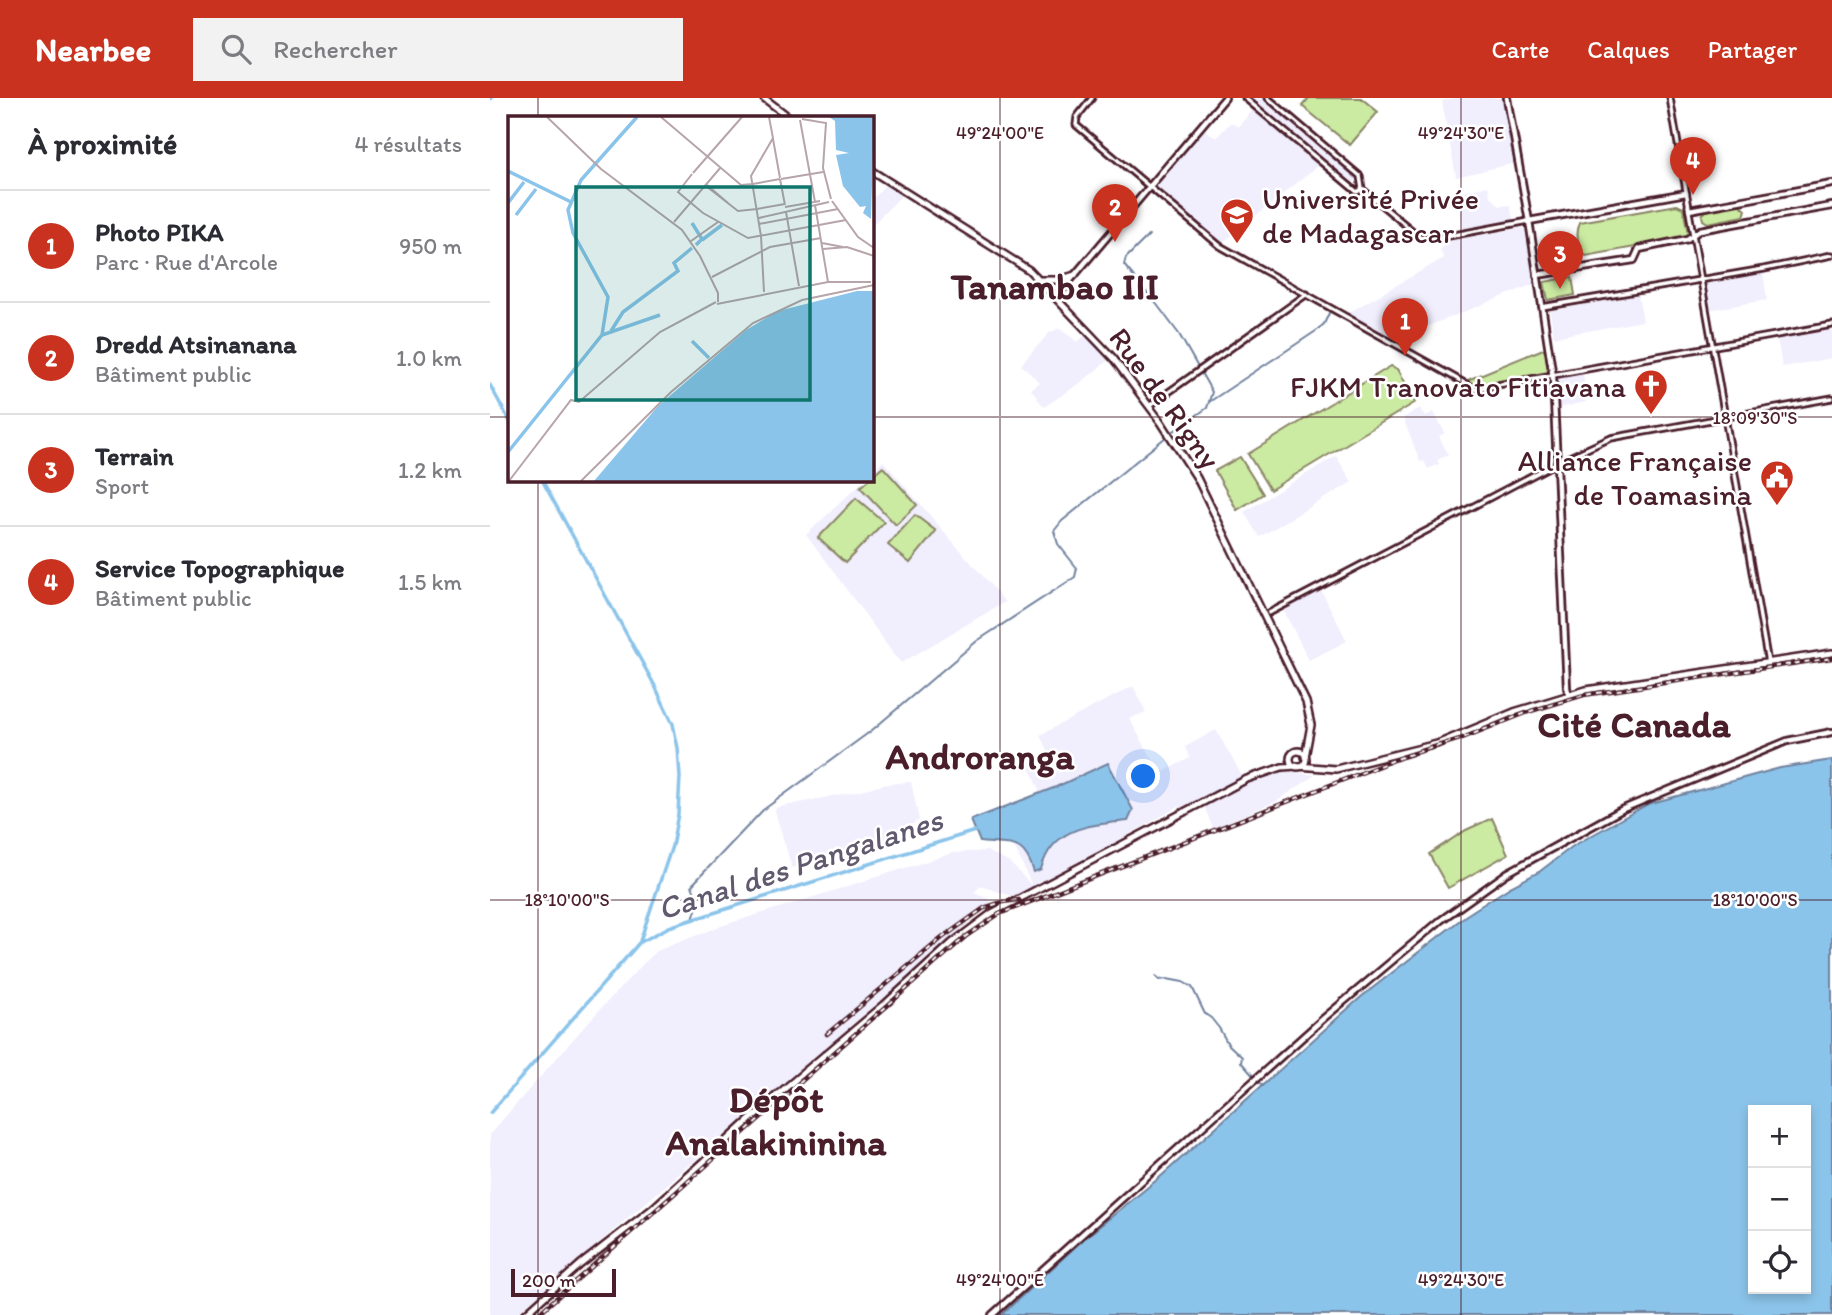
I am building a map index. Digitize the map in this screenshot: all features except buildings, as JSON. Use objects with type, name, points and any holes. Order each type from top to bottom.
[{"type":"main road","points":[[764,98],[788,116]]},
{"type":"main road","points":[[1056,297],[1225,98]]},
{"type":"main road","points":[[1507,98],[1553,377],[1569,695]]},
{"type":"main road","name":"Rue de Rigny","points":[[873,172],[1006,254],[1038,279],[1099,342],[1149,405],[1184,455],[1200,484],[1293,674],[1310,715],[1306,757]]},
{"type":"main road","points":[[1689,208],[1832,184]]},
{"type":"main road","points":[[1529,221],[1686,193]]},
{"type":"main road","points":[[1537,275],[1634,260],[1639,249],[1687,239],[1700,230],[1832,206]]},
{"type":"main road","points":[[1038,279],[1054,281],[1075,275]]},
{"type":"main road","points":[[1293,753],[1291,762],[1298,766],[1336,769],[1437,744],[1514,712],[1569,695],[1614,685],[1832,653]]},
{"type":"main road","points":[[992,1315],[1324,1018],[1441,920],[1507,873],[1623,809],[1787,741],[1832,732]]},
{"type":"main road","points":[[1274,769],[1307,739]]},
{"type":"main road","points":[[1293,753],[1302,752],[1313,766],[1323,769]]},
{"type":"main road","points":[[524,1315],[581,1264],[652,1209],[777,1095],[884,1005],[971,926],[1247,779],[1274,769],[1304,764],[1306,757]]},
{"type":"street","points":[[1092,98],[1077,117],[1076,125],[1220,246],[1467,387],[1481,389],[1553,377],[1713,345],[1832,325]]},
{"type":"street","points":[[1245,98],[1357,192],[1362,189]]},
{"type":"street","points":[[1268,98],[1360,176],[1362,189],[1419,236],[1428,239],[1529,221]]},
{"type":"street","points":[[1670,98],[1769,663]]},
{"type":"street","points":[[1542,307],[1764,270],[1832,255]]},
{"type":"street","points":[[1149,405],[1307,295]]},
{"type":"street","points":[[1269,613],[1604,440],[1832,398]]},
{"type":"shaded area","points":[[1250,98],[1266,98],[1359,176],[1352,184]]},
{"type":"shaded area","points":[[1455,98],[1503,98],[1515,163],[1456,177],[1442,101]]},
{"type":"shaded area","points":[[1253,110],[1319,165],[1221,244],[1151,186],[1214,111],[1217,114],[1204,129],[1216,138],[1231,122],[1238,127]]},
{"type":"shaded area","points":[[886,184],[902,195],[873,224],[873,198]]},
{"type":"shaded area","points":[[1488,186],[1490,196],[1500,206],[1510,205],[1513,220],[1463,229],[1458,192]]},
{"type":"shaded area","points":[[1523,228],[1527,231],[1534,284],[1393,340],[1349,316],[1348,313],[1444,258],[1440,251],[1446,241]]},
{"type":"shaded area","points":[[1763,273],[1767,300],[1708,310],[1703,284]]},
{"type":"shaded area","points":[[1638,295],[1643,321],[1554,337],[1550,311]]},
{"type":"shaded area","points":[[1832,327],[1832,358],[1782,367],[1777,337]]},
{"type":"shaded area","points":[[1060,328],[1077,342],[1088,333],[1111,358],[1044,407],[1031,390],[1040,383],[1021,365],[1049,333]]},
{"type":"shaded area","points":[[1583,372],[1586,402],[1554,409],[1553,379]]},
{"type":"shaded area","points":[[1420,408],[1426,416],[1434,412],[1445,433],[1439,436],[1448,455],[1437,460],[1439,464],[1428,469],[1424,461],[1420,462],[1403,418]]},
{"type":"shaded area","points":[[1336,456],[1352,482],[1259,537],[1244,512]]},
{"type":"shaded area","points":[[883,461],[1005,602],[901,663],[806,535],[863,481],[873,481],[873,471]]},
{"type":"shaded area","points":[[1320,588],[1347,641],[1309,660],[1282,607]]},
{"type":"shaded area","points":[[1133,686],[1146,712],[1129,719],[1161,773],[1190,758],[1185,747],[1216,730],[1243,778],[1183,811],[1179,806],[1021,896],[1014,897],[981,886],[974,892],[992,901],[970,917],[950,941],[515,1315],[490,1315],[490,1134],[643,964],[657,951],[715,928],[953,853],[987,851],[1010,863],[1032,886],[998,810],[1040,793],[1028,764],[1049,755],[1040,735]]},
{"type":"shaded area","points":[[1286,771],[1315,775],[1277,801],[1213,828],[1204,806],[1258,778]]},
{"type":"shaded area","points":[[911,782],[919,820],[887,839],[792,868],[776,808],[888,784]]},
{"type":"green space","points":[[1309,98],[1361,98],[1378,112],[1350,145],[1302,106]]},
{"type":"green space","points":[[1739,204],[1746,210],[1744,216],[1708,223],[1703,220],[1702,215],[1706,211]]},
{"type":"green space","points":[[1677,205],[1683,208],[1688,233],[1684,238],[1586,256],[1581,249],[1578,240],[1580,222]]},
{"type":"green space","points":[[1572,277],[1575,295],[1548,300],[1544,282]]},
{"type":"green space","points":[[1548,347],[1549,374],[1480,386],[1465,381]]},
{"type":"green space","points":[[1391,366],[1398,369],[1416,402],[1270,490],[1248,454]]},
{"type":"green space","points":[[1240,457],[1263,494],[1237,510],[1215,471]]},
{"type":"green space","points":[[883,467],[917,505],[896,525],[860,487],[867,481],[873,481],[873,476]]},
{"type":"green space","points":[[856,498],[884,522],[845,563],[818,538]]},
{"type":"green space","points":[[915,515],[936,531],[910,563],[888,545]]},
{"type":"green space","points":[[1492,818],[1508,854],[1448,888],[1429,854],[1466,830]]},
{"type":"water","points":[[1832,760],[1832,1315],[1001,1315],[1361,997],[1465,916],[1539,872],[1573,846],[1648,804],[1780,768]]},
{"type":"water","points":[[1108,763],[1133,810],[1128,821],[1075,830],[1054,844],[1041,869],[1034,872],[1021,849],[1008,844],[980,842],[971,820],[1056,787]]},
{"type":"waterway","points":[[1149,235],[1126,258],[1124,265],[1151,298]]},
{"type":"waterway","points":[[1155,302],[1179,334],[1212,392],[1207,408],[1171,433]]},
{"type":"waterway","points":[[1209,402],[1316,331],[1324,324],[1329,313]]},
{"type":"waterway","name":"Canal des Pangalanes","points":[[490,385],[508,418]]},
{"type":"waterway","points":[[1562,463],[1609,442],[1641,435]]},
{"type":"waterway","points":[[693,920],[698,903],[692,885],[763,810],[871,731],[977,641],[1075,577],[1077,568],[1058,544],[1054,531],[1062,521],[1166,437]]},
{"type":"waterway","points":[[1500,494],[1555,467]]},
{"type":"waterway","name":"Canal des Pangalanes","points":[[543,481],[655,686],[673,724],[680,777],[678,814],[672,846],[640,941]]},
{"type":"waterway","points":[[1341,574],[1357,565]]},
{"type":"waterway","name":"Canal des Pangalanes","points":[[490,1113],[639,943],[669,927],[975,831]]},
{"type":"waterway","points":[[1156,976],[1159,980],[1183,982],[1192,987],[1205,1014],[1219,1028],[1228,1044],[1242,1057],[1241,1062],[1262,1086]]},
{"type":"railway","points":[[537,1315],[965,937],[999,914],[1402,757],[1460,739],[1531,711],[1584,695],[1832,658]]},
{"type":"railway","points":[[827,1034],[942,938],[984,908],[1019,900]]},
{"type":"place","name":"Service Topographique","points":[[1693,195]]},
{"type":"place","name":"Dredd Atsinanana","points":[[1115,242]]},
{"type":"place","name":"Université Privée de Madagascar","points":[[1237,245]]},
{"type":"place","name":"Terrain","points":[[1560,289]]},
{"type":"place","name":"Photo PIKA","points":[[1405,356]]},
{"type":"place","name":"FJKM Tranovato Fitiavana","points":[[1651,416]]},
{"type":"place","name":"Alliance Française de Toamasina","points":[[1777,507]]},
{"type":"district","name":"Tanambao III","points":[[1055,286]]},
{"type":"district","name":"Cité Canada","points":[[1634,724]]},
{"type":"district","name":"Androranga","points":[[980,756]]},
{"type":"district","name":"Dépôt Analakininina","points":[[776,1120]]}]
